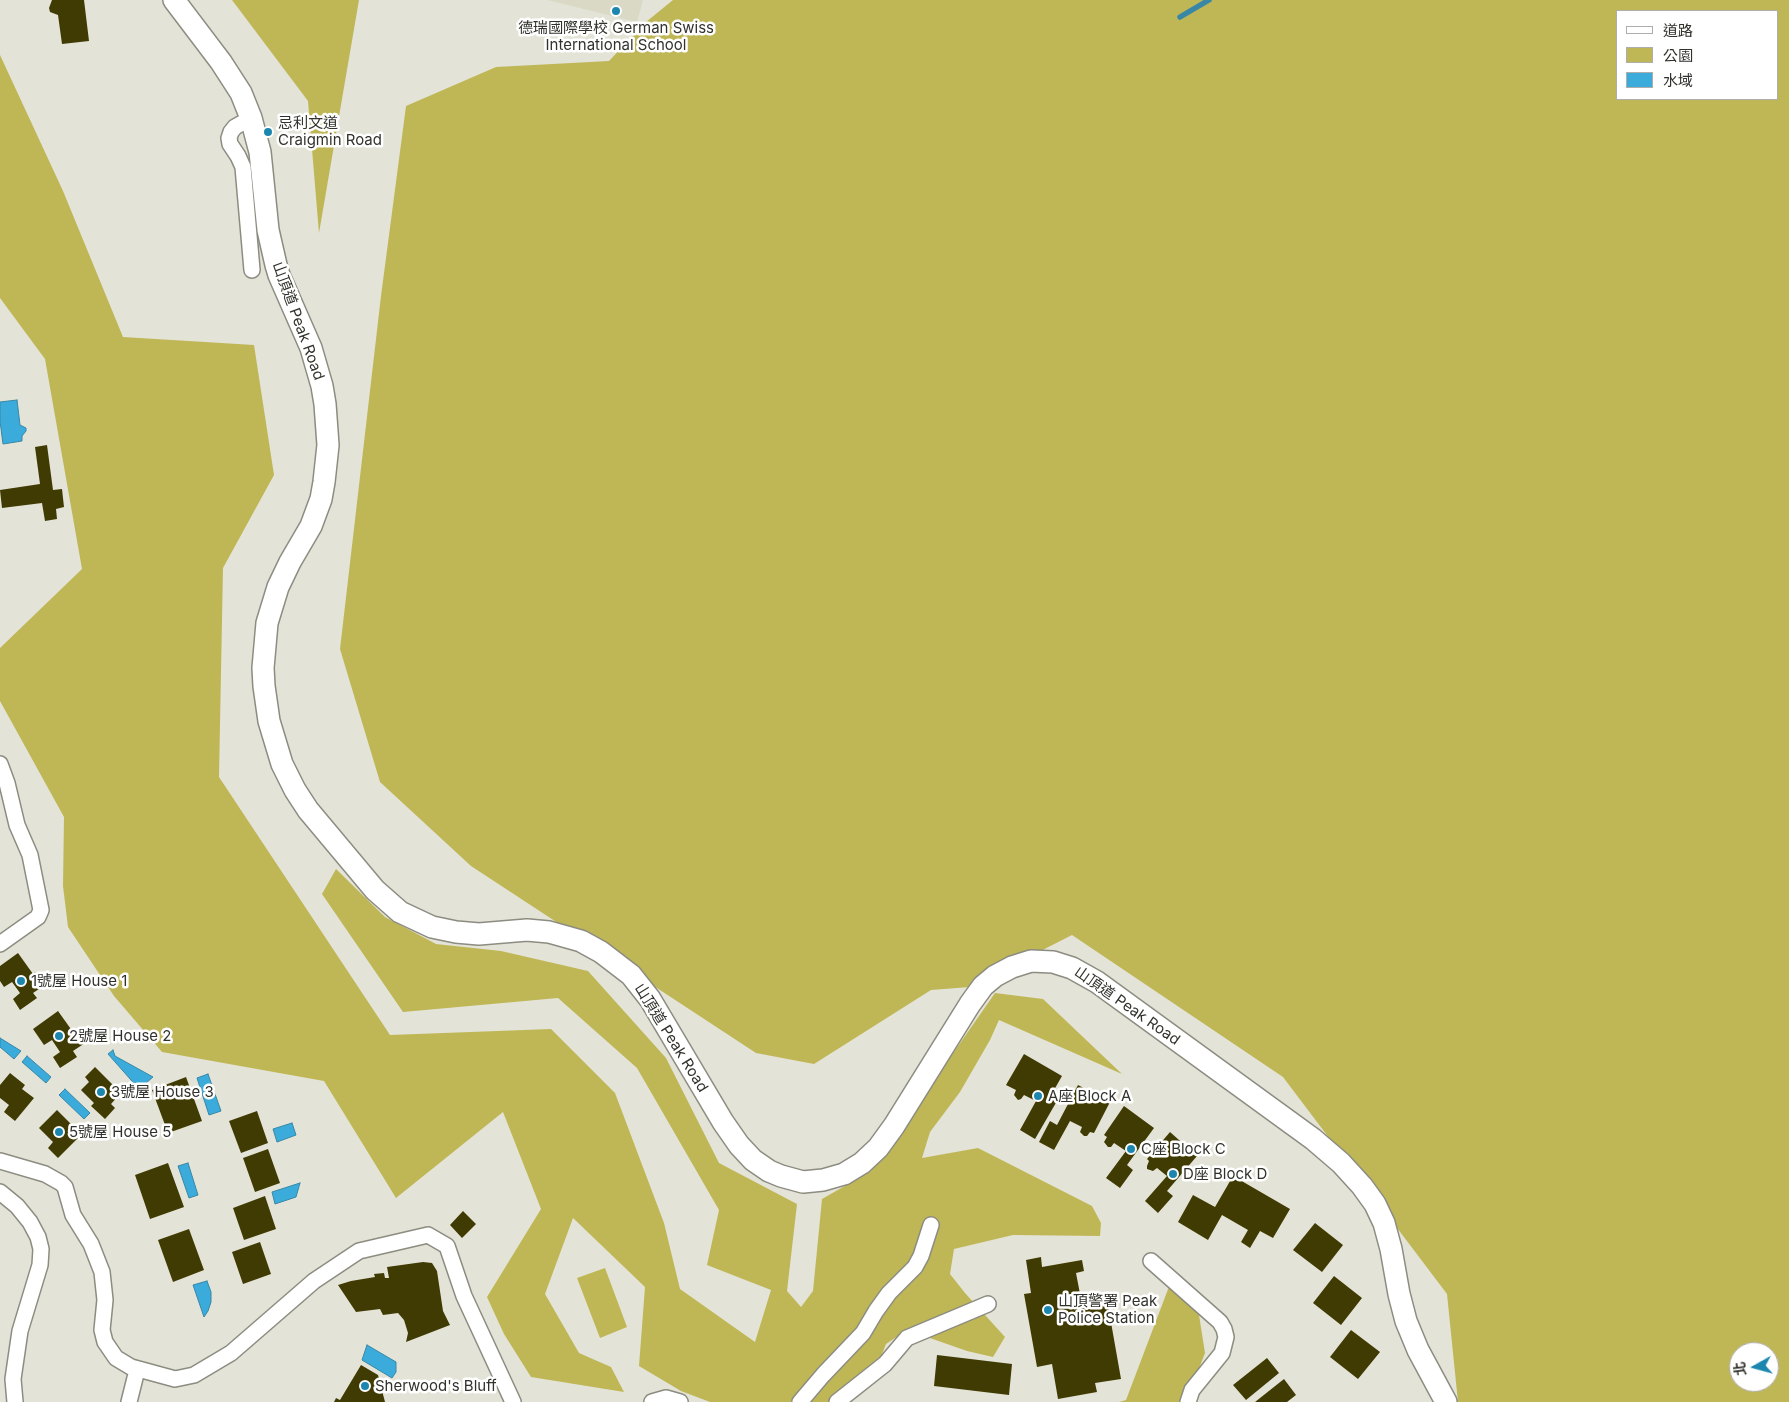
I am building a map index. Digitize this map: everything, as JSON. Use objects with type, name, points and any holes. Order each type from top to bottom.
[{"type":"main road","name":"山頂道 Peak Road","points":[[174,0],[221,62],[241,93],[252,118],[260,152],[268,230],[279,275],[316,364],[325,404],[328,445],[324,482],[316,514],[305,539],[283,576],[267,623],[263,668],[266,707],[276,749],[295,790],[308,810],[374,890],[400,912],[432,927],[468,933],[489,934],[527,930],[550,932],[570,937],[601,952],[631,976],[650,999],[723,1122],[739,1145],[753,1160],[769,1171],[803,1182],[824,1180],[844,1174],[862,1163],[878,1148],[894,1126],[970,1004],[983,986],[995,976],[1012,967],[1031,961],[1053,962],[1072,968],[1097,982],[1313,1140],[1341,1163],[1362,1186],[1375,1204],[1386,1229],[1406,1321],[1418,1350],[1446,1402]]},
{"type":"street","points":[[252,118],[235,127],[229,138],[232,149],[243,167],[252,270]]},
{"type":"street","points":[[0,764],[7,783],[17,825],[30,855],[41,907],[38,917],[0,944]]},
{"type":"street","points":[[0,1161],[45,1174],[61,1183],[64,1187],[73,1215],[91,1244],[102,1272],[105,1300],[102,1330],[105,1342],[116,1358],[126,1365],[137,1370],[176,1379],[194,1375],[231,1353],[314,1281],[359,1251],[428,1235],[447,1246],[464,1296],[513,1402]]},
{"type":"street","points":[[0,1192],[30,1222],[38,1236],[41,1249],[40,1265],[20,1331],[12,1379],[15,1402]]},
{"type":"street","points":[[800,1402],[863,1333],[888,1294],[915,1268],[931,1225]]},
{"type":"street","points":[[1151,1261],[1220,1322],[1224,1329],[1226,1337],[1222,1353],[1192,1390],[1188,1402]]},
{"type":"street","points":[[837,1402],[885,1364],[907,1338],[988,1304]]},
{"type":"street","points":[[129,1402],[137,1370]]},
{"type":"street","points":[[652,1402],[666,1398],[680,1402]]},
{"type":"shaded area","name":"德瑞國際學校 German Swiss International School","points":[[547,0],[643,0],[637,22]]},
{"type":"green space","points":[[232,0],[359,0],[319,233],[308,101]]},
{"type":"green space","points":[[673,0],[1789,0],[1789,1402],[1458,1402],[1447,1294],[1283,1077],[1072,935],[970,987],[931,990],[814,1064],[756,1053],[471,866],[380,782],[340,649],[381,296],[406,106],[496,67],[609,61],[646,22]]},
{"type":"green space","points":[[0,55],[63,191],[123,337],[254,345],[274,475],[223,568],[219,777],[390,1035],[551,1029],[615,1093],[664,1223],[680,1289],[755,1342],[771,1290],[707,1265],[719,1210],[637,1068],[558,998],[403,1012],[322,894],[336,869],[385,917],[436,944],[501,951],[588,971],[666,1058],[719,1163],[797,1204],[787,1291],[801,1307],[813,1291],[822,1199],[871,1171],[995,993],[1043,999],[1122,1074],[999,1020],[990,1040],[960,1092],[930,1132],[922,1158],[978,1148],[1092,1206],[1101,1223],[1100,1236],[1013,1235],[954,1249],[950,1274],[1005,1337],[993,1357],[967,1351],[907,1330],[886,1344],[873,1377],[849,1402],[710,1402],[681,1391],[639,1366],[645,1287],[573,1218],[545,1294],[579,1353],[611,1367],[624,1392],[531,1377],[504,1334],[487,1297],[541,1209],[503,1112],[396,1198],[324,1081],[162,1052],[114,996],[68,927],[63,886],[64,817],[0,701],[0,648],[82,569],[45,359],[0,298]]},
{"type":"green space","points":[[605,1268],[627,1327],[600,1338],[577,1278]]},
{"type":"green space","points":[[1170,1284],[1190,1303],[1199,1315],[1205,1353],[1200,1366],[1181,1402],[1119,1402],[1126,1400]]},
{"type":"water","points":[[17,400],[20,425],[26,428],[26,431],[22,436],[22,441],[3,444],[0,402]]},
{"type":"water","points":[[0,1038],[21,1051],[14,1059],[0,1047]]},
{"type":"water","points":[[113,1050],[115,1056],[153,1077],[139,1089],[108,1054]]},
{"type":"water","points":[[27,1056],[51,1077],[46,1083],[22,1062]]},
{"type":"water","points":[[208,1074],[221,1111],[209,1115],[197,1078]]},
{"type":"water","points":[[65,1089],[90,1113],[84,1119],[59,1095]]},
{"type":"water","points":[[292,1123],[296,1135],[277,1142],[273,1129]]},
{"type":"water","points":[[188,1163],[198,1195],[189,1198],[178,1166]]},
{"type":"water","points":[[300,1183],[296,1197],[275,1204],[272,1192]]},
{"type":"water","points":[[207,1281],[211,1292],[211,1302],[204,1317],[193,1285]]},
{"type":"water","points":[[367,1345],[396,1362],[396,1372],[392,1378],[362,1360]]},
{"type":"building","points":[[52,0],[84,0],[89,41],[62,44],[58,15],[50,12],[49,8]]},
{"type":"building","points":[[47,445],[53,490],[62,489],[64,507],[56,509],[57,519],[45,521],[42,503],[2,508],[0,490],[40,484],[35,447]]},
{"type":"building","name":"1號屋 House 1","points":[[18,953],[33,974],[35,972],[45,985],[33,993],[37,998],[20,1010],[13,999],[20,993],[12,982],[4,987],[0,981],[0,966]]},
{"type":"building","name":"2號屋 House 2","points":[[58,1011],[73,1032],[76,1030],[85,1043],[73,1051],[77,1057],[60,1068],[53,1057],[60,1052],[52,1040],[44,1045],[33,1029]]},
{"type":"building","name":"A座 Block A","points":[[1024,1054],[1062,1076],[1050,1097],[1057,1101],[1035,1139],[1020,1130],[1036,1101],[1024,1095],[1018,1100],[1014,1095],[1016,1090],[1006,1085]]},
{"type":"building","name":"3號屋 House 3","points":[[95,1067],[121,1093],[111,1104],[115,1108],[105,1119],[91,1106],[94,1103],[81,1090],[89,1082],[85,1077]]},
{"type":"building","points":[[10,1073],[25,1085],[22,1089],[34,1098],[15,1121],[4,1112],[9,1105],[0,1098],[0,1085]]},
{"type":"building","points":[[186,1077],[202,1121],[168,1133],[152,1090]]},
{"type":"building","points":[[1078,1085],[1110,1102],[1094,1133],[1090,1132],[1087,1136],[1084,1136],[1080,1132],[1082,1127],[1070,1121],[1054,1150],[1039,1142],[1050,1121],[1057,1125]]},
{"type":"building","name":"C座 Block C","points":[[1124,1106],[1154,1128],[1127,1165],[1133,1170],[1120,1188],[1106,1178],[1126,1151],[1114,1143],[1111,1147],[1108,1147],[1104,1142],[1107,1137],[1104,1135]]},
{"type":"building","name":"5號屋 House 5","points":[[57,1110],[71,1124],[68,1127],[79,1137],[58,1158],[48,1148],[53,1142],[39,1128]]},
{"type":"building","points":[[257,1111],[268,1143],[241,1153],[229,1121]]},
{"type":"building","name":"D座 Block D","points":[[1170,1132],[1197,1156],[1167,1191],[1173,1196],[1158,1213],[1145,1201],[1167,1176],[1157,1168],[1153,1171],[1147,1169],[1149,1161],[1147,1159]]},
{"type":"building","points":[[268,1149],[280,1183],[255,1192],[243,1158]]},
{"type":"building","points":[[168,1163],[184,1207],[150,1219],[135,1175]]},
{"type":"building","points":[[1233,1176],[1290,1209],[1273,1238],[1260,1231],[1250,1248],[1241,1242],[1248,1230],[1222,1215],[1208,1240],[1178,1222],[1193,1195],[1215,1207]]},
{"type":"building","points":[[265,1196],[276,1229],[244,1240],[233,1208]]},
{"type":"building","points":[[463,1211],[476,1224],[462,1238],[450,1225]]},
{"type":"building","points":[[1315,1223],[1343,1245],[1322,1272],[1293,1250]]},
{"type":"building","points":[[189,1229],[204,1270],[173,1282],[158,1240]]},
{"type":"building","points":[[260,1242],[271,1274],[243,1284],[232,1252]]},
{"type":"building","points":[[1041,1257],[1042,1267],[1082,1260],[1084,1271],[1076,1273],[1081,1299],[1106,1294],[1121,1379],[1095,1383],[1097,1392],[1058,1399],[1052,1364],[1037,1367],[1024,1294],[1031,1293],[1026,1260]]},
{"type":"building","points":[[423,1262],[432,1263],[437,1271],[443,1311],[450,1325],[406,1342],[408,1333],[404,1320],[398,1313],[383,1315],[380,1309],[356,1312],[338,1285],[375,1277],[374,1274],[384,1273],[385,1278],[389,1278],[387,1267]]},
{"type":"building","points":[[1334,1276],[1362,1298],[1341,1325],[1313,1303]]},
{"type":"building","points":[[1351,1330],[1380,1352],[1358,1379],[1330,1357]]},
{"type":"building","points":[[937,1355],[1012,1364],[1009,1395],[934,1386]]},
{"type":"building","points":[[1267,1358],[1279,1373],[1246,1400],[1233,1385]]},
{"type":"building","name":"Sherwood's Bluff","points":[[361,1365],[378,1375],[385,1402],[334,1402],[336,1398],[340,1400]]},
{"type":"building","points":[[1284,1379],[1296,1395],[1287,1402],[1255,1402]]},
{"type":"waterway","points":[[1180,17],[1209,0]]},
{"type":"place","name":"德瑞國際學校 German Swiss International School","points":[[616,11]]},
{"type":"place","name":"忌利文道 Craigmin Road","points":[[268,132]]},
{"type":"place","name":"1號屋 House 1","points":[[21,981]]},
{"type":"place","name":"2號屋 House 2","points":[[59,1036]]},
{"type":"place","name":"3號屋 House 3","points":[[101,1092]]},
{"type":"place","name":"A座 Block A","points":[[1038,1096]]},
{"type":"place","name":"5號屋 House 5","points":[[59,1132]]},
{"type":"place","name":"C座 Block C","points":[[1131,1149]]},
{"type":"place","name":"D座 Block D","points":[[1173,1174]]},
{"type":"place","name":"山頂警署 Peak Police Station","points":[[1048,1310]]},
{"type":"place","name":"Sherwood's Bluff","points":[[365,1386]]}]
